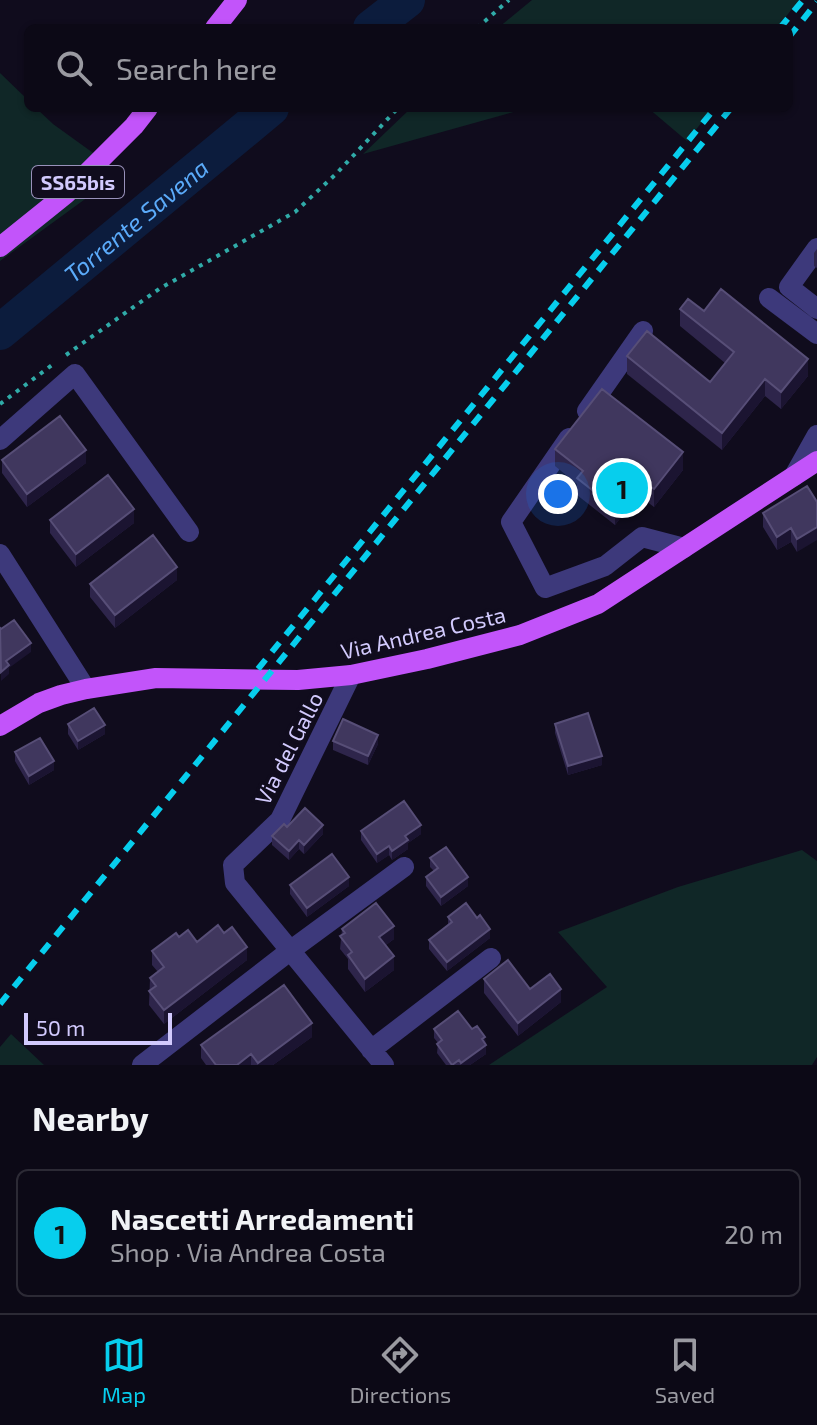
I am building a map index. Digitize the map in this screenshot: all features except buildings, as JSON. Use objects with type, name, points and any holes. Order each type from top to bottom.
[{"type":"main road","points":[[218,24],[237,0]]},
{"type":"main road","name":"SS65bis","points":[[0,247],[66,194],[145,112]]},
{"type":"main road","name":"Via Andrea Costa","points":[[0,726],[39,703],[86,689],[156,678],[298,680],[351,675],[520,635],[598,604],[817,461]]},
{"type":"street","points":[[817,248],[789,287],[817,309]]},
{"type":"street","points":[[769,298],[817,334]]},
{"type":"street","points":[[643,331],[511,522],[545,588],[605,566],[642,537],[684,548]]},
{"type":"street","points":[[0,440],[75,374],[189,532]]},
{"type":"street","points":[[794,476],[817,435]]},
{"type":"street","points":[[0,554],[86,689]]},
{"type":"street","name":"Via del Gallo","points":[[351,675],[280,820],[233,865],[235,883],[378,1058],[491,958]]},
{"type":"street","points":[[142,1065],[404,867]]},
{"type":"path","points":[[482,24],[509,0]]},
{"type":"path","points":[[0,404],[159,289],[295,212],[394,112]]},
{"type":"green space","points":[[532,0],[799,0],[780,24],[503,24]]},
{"type":"green space","points":[[0,73],[24,96],[24,112],[40,112],[121,173],[0,261]]},
{"type":"green space","points":[[407,112],[514,112],[363,154]]},
{"type":"green space","points":[[653,112],[710,112],[687,141]]},
{"type":"green space","points":[[802,850],[817,861],[817,1057],[812,1065],[489,1065],[607,987],[558,932],[678,887]]},
{"type":"green space","points":[[11,1034],[44,1065],[0,1065],[0,1047]]},
{"type":"waterway","name":"Torrente Savena","points":[[376,24],[407,0]]},
{"type":"waterway","name":"Torrente Savena","points":[[0,332],[266,112]]},
{"type":"railway","points":[[783,24],[803,0]]},
{"type":"railway","points":[[793,32],[817,2]]},
{"type":"railway","points":[[258,669],[712,112]]},
{"type":"railway","points":[[0,1004],[728,112]]},
{"type":"place","name":"Nascetti Arredamenti","points":[[622,488]]}]
